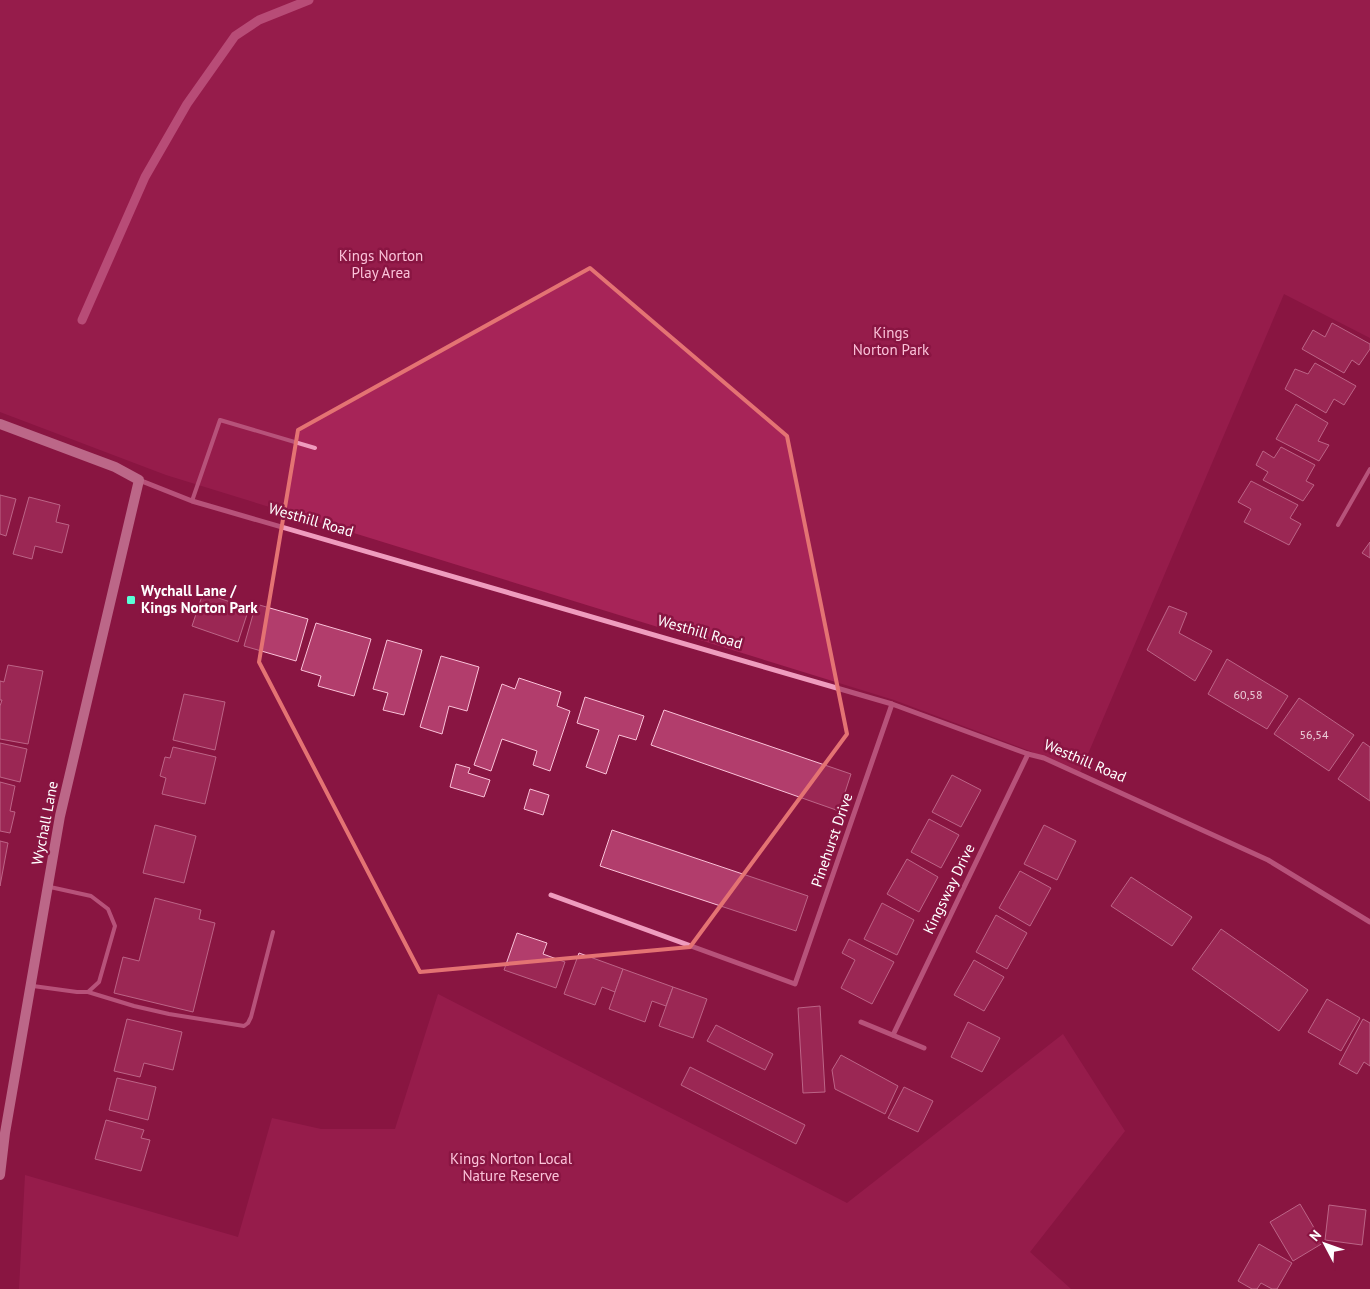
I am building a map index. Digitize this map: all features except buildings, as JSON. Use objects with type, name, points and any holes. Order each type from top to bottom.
[{"type":"street","name":"Westhill Road","points":[[0,424],[115,468],[139,480],[192,501],[892,704],[1028,754],[1044,758],[1268,860],[1370,922]]},
{"type":"street","name":"Wychall Lane","points":[[0,1175],[5,1133],[60,816],[139,480]]},
{"type":"street","name":"Pinehurst Drive","points":[[551,895],[795,984],[892,704]]},
{"type":"street","name":"Kingsway Drive","points":[[893,1035],[1028,754]]},
{"type":"street","points":[[861,1022],[924,1048]]},
{"type":"lane","points":[[192,501],[220,420],[315,448]]},
{"type":"lane","points":[[1338,525],[1370,469]]},
{"type":"lane","points":[[48,887],[91,896],[108,909],[115,926],[98,982],[88,992]]},
{"type":"lane","points":[[31,985],[88,992],[169,1014],[244,1026],[251,1017],[273,932]]},
{"type":"highlighted area","points":[[590,268],[787,436],[847,734],[690,947],[420,972],[259,662],[298,430]]},
{"type":"green space","name":"Kings Norton Park","points":[[0,0],[1370,0],[1370,338],[1284,294],[1079,775],[1030,751],[894,700],[166,475],[0,412]]},
{"type":"green space","name":"Kings Norton Local Nature Reserve","points":[[438,994],[847,1203],[1063,1034],[1125,1131],[1030,1252],[1071,1289],[19,1289],[25,1175],[238,1237],[272,1118],[321,1129],[395,1129]]},
{"type":"waterway","points":[[82,320],[145,177],[187,104],[235,36],[259,20],[309,0]]},
{"type":"place","name":"Wychall Lane / Kings Norton Park","points":[[131,600]]},
{"type":"park label","name":"Kings Norton Play Area","points":[[381,264]]}]
